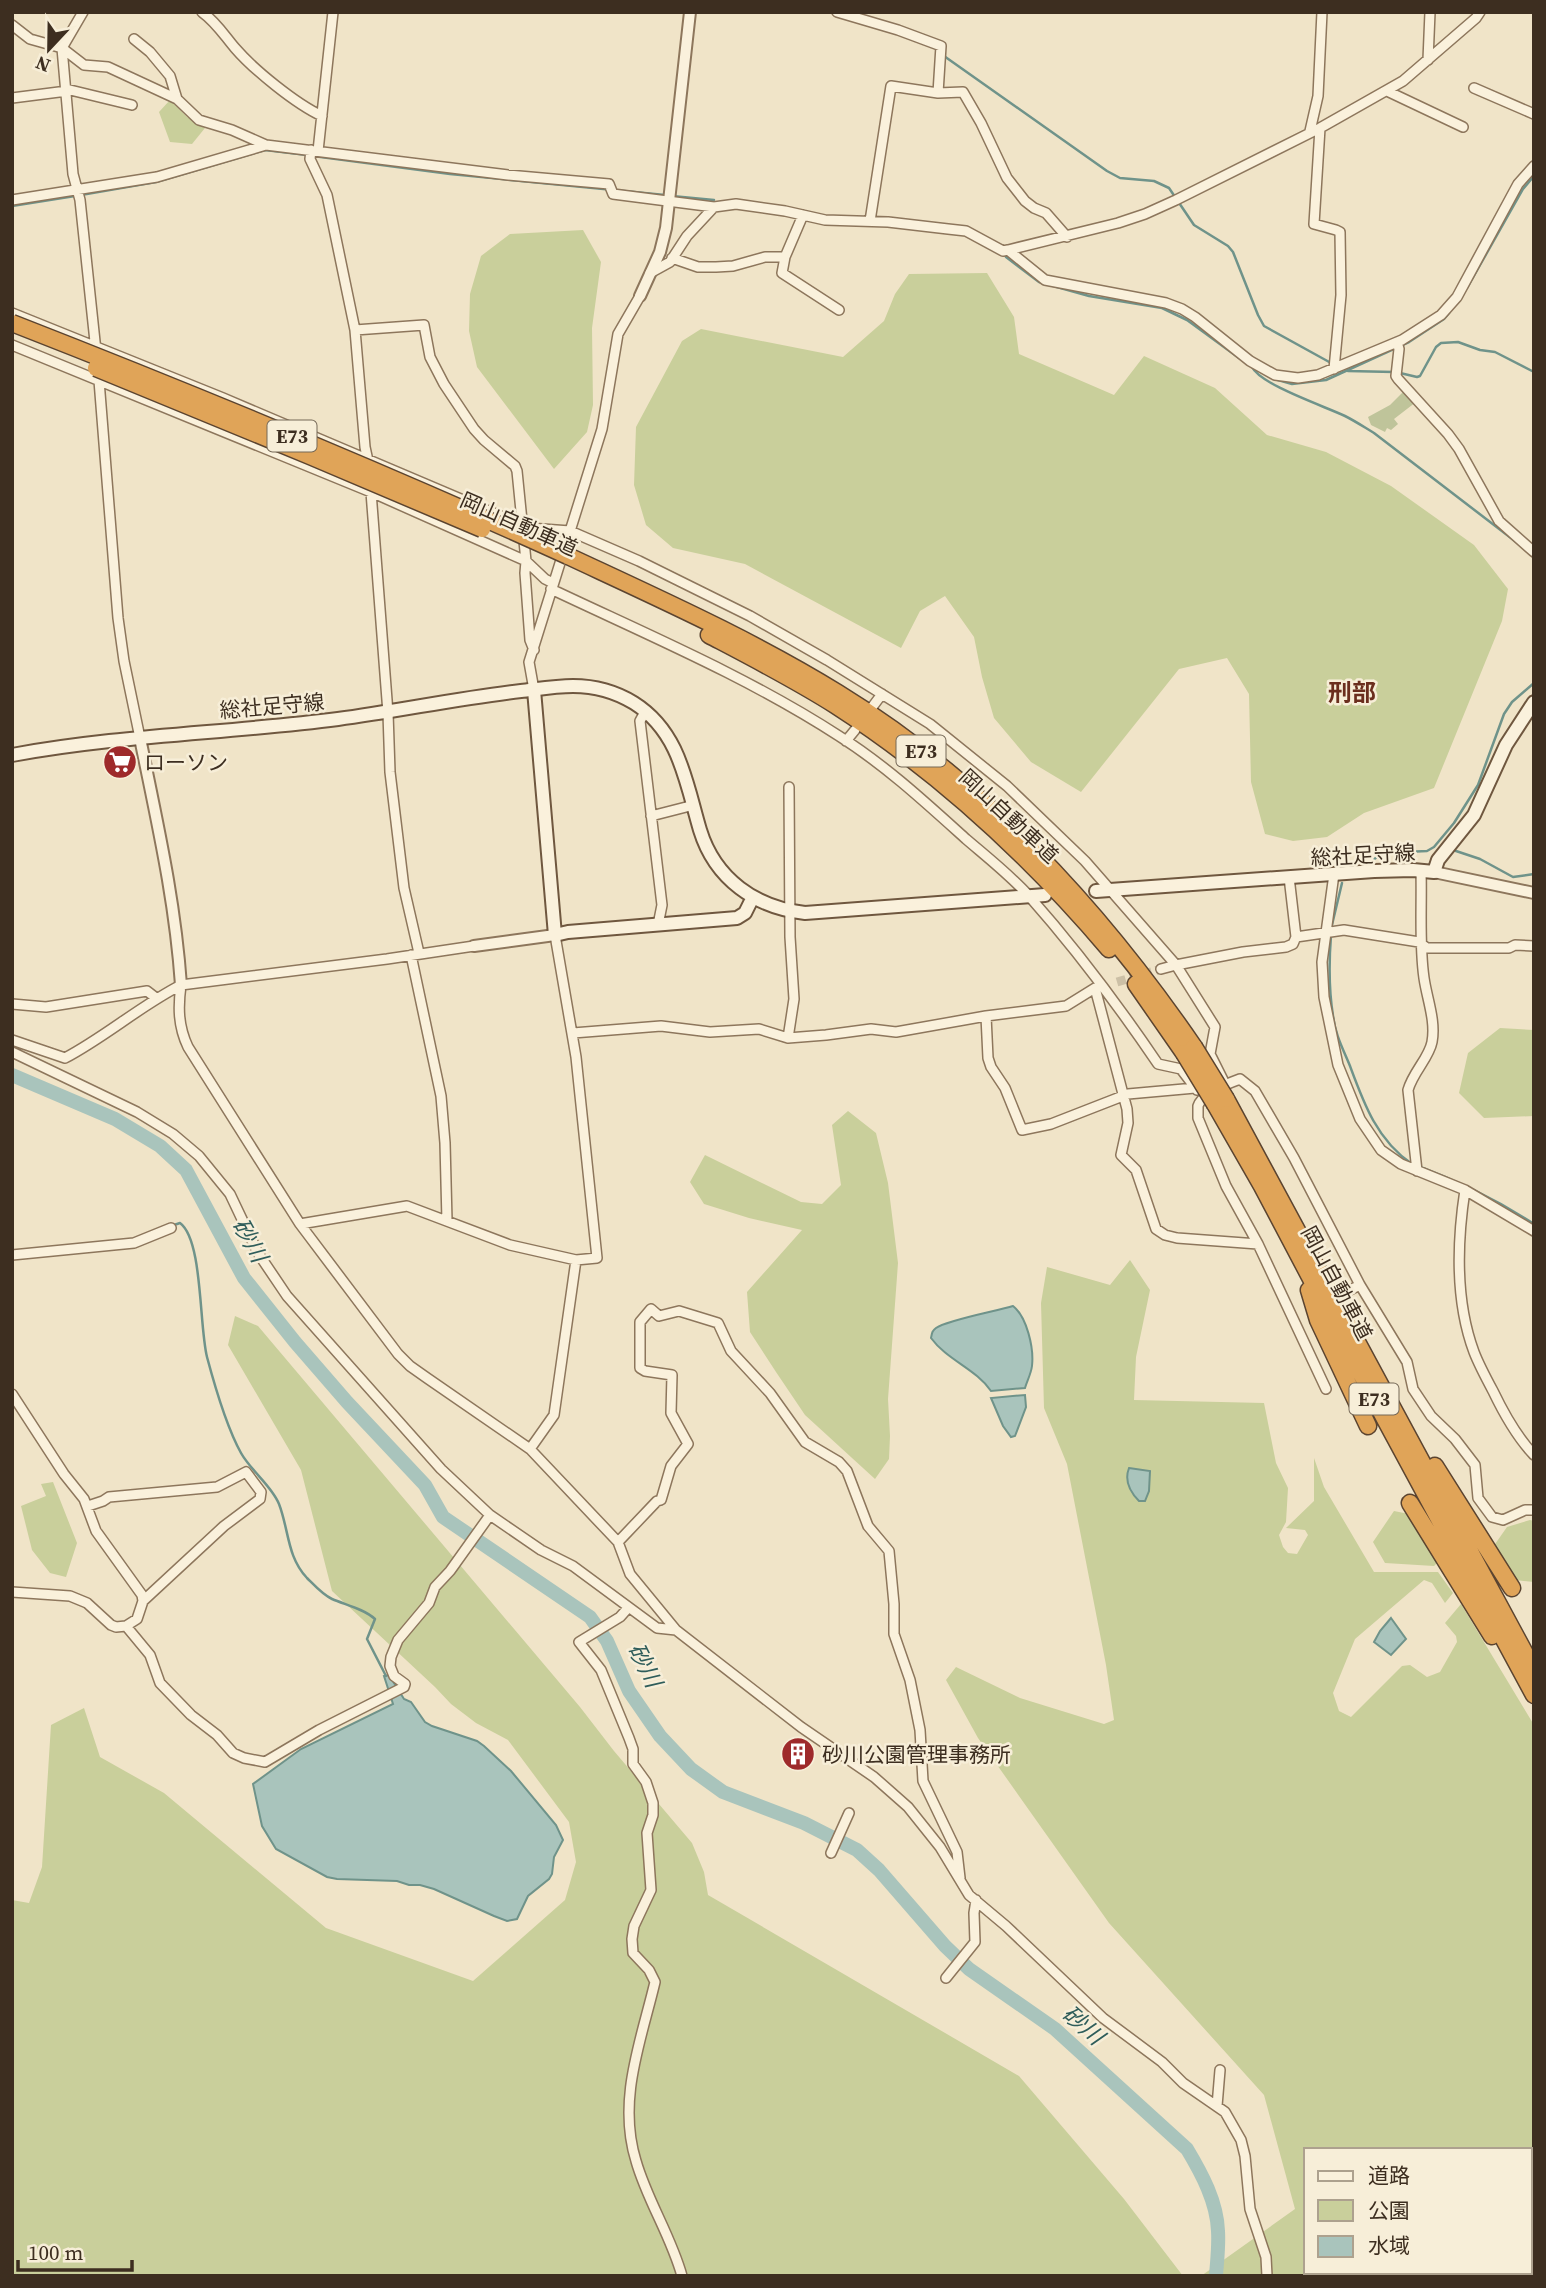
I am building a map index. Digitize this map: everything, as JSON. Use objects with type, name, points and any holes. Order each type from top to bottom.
[{"type":"highway","name":"岡山自動車道","points":[[12,323],[300,439],[566,561],[775,670],[834,705],[899,749],[951,789],[1035,866],[1081,916],[1116,957],[1217,1096],[1352,1330],[1534,1670]]},
{"type":"highway","name":"岡山自動車道","points":[[12,335],[566,561]]},
{"type":"highway","name":"岡山自動車道","points":[[1217,1096],[1386,1421],[1534,1695]]},
{"type":"highway","points":[[1298,1254],[1318,1320],[1368,1426]]},
{"type":"highway","points":[[1352,1330],[1513,1588]]},
{"type":"highway","points":[[1410,1503],[1534,1704]]},
{"type":"main road","name":"総社足守線","points":[[12,755],[188,732],[269,728],[488,695],[573,686],[595,688],[624,698],[645,712],[667,734],[678,754],[701,833],[720,869],[752,899],[790,912],[805,913],[1045,895]]},
{"type":"main road","points":[[534,690],[555,935],[737,918],[744,913],[752,899]]},
{"type":"main road","name":"総社足守線","points":[[1096,891],[1334,874],[1428,871],[1474,815],[1506,745],[1534,702]]},
{"type":"street","points":[[83,12],[63,46],[72,174],[79,194],[96,346],[118,618],[124,661],[170,883],[177,928],[181,985],[179,1024],[188,1047],[300,1224],[410,1366],[530,1449],[618,1542],[629,1574],[676,1630],[801,1727],[874,1777],[908,1807],[940,1847],[969,1895],[1103,2018],[1217,2106],[1234,2125],[1245,2157],[1250,2209],[1263,2246],[1267,2276]]},
{"type":"street","points":[[202,12],[236,49],[274,83],[322,116]]},
{"type":"street","points":[[333,12],[322,116],[313,154],[327,195],[355,330],[371,492],[390,772],[404,888],[441,1096],[447,1220]]},
{"type":"street","points":[[534,690],[529,662],[602,429],[618,334],[640,296],[664,240],[690,12]]},
{"type":"street","points":[[837,12],[898,30],[941,51],[938,93]]},
{"type":"street","points":[[1310,131],[1318,96],[1322,12]]},
{"type":"street","points":[[1428,60],[1430,12]]},
{"type":"street","points":[[12,25],[30,39],[63,46],[84,65],[108,67],[177,99],[202,122],[232,130],[266,145],[313,154],[609,184],[613,194],[670,198],[714,207],[736,204],[825,220],[870,221],[966,232],[1003,251],[1067,237],[1145,214],[1320,128],[1403,81],[1480,12]]},
{"type":"street","points":[[134,39],[150,52],[170,76],[177,99]]},
{"type":"street","points":[[870,221],[891,86],[938,93],[963,92],[1007,178],[1025,201],[1046,213],[1067,237]]},
{"type":"street","points":[[1474,88],[1534,114]]},
{"type":"street","points":[[12,98],[66,90],[132,105]]},
{"type":"street","points":[[1387,91],[1463,127]]},
{"type":"street","points":[[1320,128],[1314,225],[1340,232],[1340,295],[1334,369]]},
{"type":"street","points":[[12,200],[79,194],[157,177],[266,145]]},
{"type":"street","points":[[1008,250],[1045,280],[1166,303],[1182,309],[1275,375],[1298,378],[1318,375],[1398,345],[1441,315],[1457,297],[1518,184],[1534,166]]},
{"type":"street","points":[[650,273],[670,262],[687,236],[714,207]]},
{"type":"street","points":[[803,215],[785,257],[782,273],[839,310]]},
{"type":"street","points":[[672,258],[698,267],[716,267],[765,257],[785,257]]},
{"type":"street","points":[[12,313],[368,458],[529,528],[570,531],[639,561],[750,616],[930,724],[1007,786],[1085,860],[1176,965],[1216,1027],[1210,1054],[1217,1096]]},
{"type":"street","points":[[355,330],[424,325],[430,357],[444,384],[474,429],[515,466],[526,561],[530,639],[534,650]]},
{"type":"street","points":[[12,345],[371,492],[526,561],[552,586],[757,688],[846,741],[929,804],[1029,896],[1158,1063],[1186,1056],[1210,1054]]},
{"type":"street","points":[[1398,345],[1396,373],[1460,449],[1492,512],[1534,552]]},
{"type":"street","points":[[873,705],[882,694]]},
{"type":"street","points":[[645,712],[640,721],[662,905],[658,925]]},
{"type":"street","points":[[846,741],[855,730]]},
{"type":"street","points":[[788,1038],[794,999],[789,787]]},
{"type":"street","points":[[651,817],[694,804]]},
{"type":"street","points":[[1416,1167],[1408,1090],[1412,1077],[1429,1052],[1433,1038],[1431,1007],[1424,979],[1423,945],[1428,871],[1534,893]]},
{"type":"street","points":[[1334,874],[1330,933],[1322,962],[1324,997],[1339,1065],[1360,1119],[1381,1150],[1465,1190],[1534,1231]]},
{"type":"street","points":[[1161,969],[1293,944],[1296,937],[1289,877]]},
{"type":"street","points":[[1296,937],[1344,930],[1419,942],[1427,948],[1534,946]]},
{"type":"street","points":[[12,1040],[65,1058],[86,1047],[156,998],[181,985],[387,960],[555,935],[573,1033],[597,1258],[576,1260],[510,1245],[407,1206],[300,1224]]},
{"type":"street","points":[[573,1033],[661,1026],[710,1032],[758,1029],[788,1038],[871,1029],[895,1032],[986,1016],[1066,1006],[1100,987],[1116,982]]},
{"type":"street","points":[[1100,987],[1128,1123],[1121,1155],[1136,1170],[1156,1230],[1177,1238],[1258,1244]]},
{"type":"street","points":[[12,1004],[46,1007],[147,991],[156,998]]},
{"type":"street","points":[[986,1016],[991,1068],[1005,1088],[1022,1130],[1051,1125],[1124,1096],[1195,1088],[1217,1096]]},
{"type":"street","points":[[12,1052],[137,1112],[173,1134],[199,1156],[230,1194],[258,1253],[287,1296],[488,1519],[573,1566],[657,1628],[676,1630]]},
{"type":"street","points":[[1186,1056],[1195,1088]]},
{"type":"street","points":[[1326,1389],[1298,1319],[1226,1186],[1198,1118],[1198,1107],[1240,1079],[1255,1091],[1294,1158],[1360,1284],[1407,1362],[1413,1389],[1431,1416],[1455,1439],[1475,1465],[1478,1498],[1492,1517],[1503,1520],[1525,1510],[1534,1510]]},
{"type":"street","points":[[1465,1190],[1461,1215],[1460,1259],[1462,1303],[1467,1329],[1473,1351],[1508,1422],[1534,1455]]},
{"type":"street","points":[[12,1255],[134,1243],[171,1228]]},
{"type":"street","points":[[530,1449],[554,1415],[576,1260]]},
{"type":"street","points":[[1348,1291],[1360,1284]]},
{"type":"street","points":[[618,1542],[661,1500],[671,1466],[688,1444],[671,1413],[672,1374],[640,1368],[640,1322],[651,1309],[659,1316],[679,1311],[718,1323],[731,1351],[770,1393],[805,1442],[839,1462],[847,1471],[868,1526],[889,1551],[894,1634],[910,1681],[920,1730],[923,1782],[957,1852],[960,1880]]},
{"type":"street","points":[[12,1394],[88,1506],[96,1531],[142,1595],[143,1601],[137,1619],[126,1626],[117,1627],[111,1625],[91,1606],[69,1596],[12,1592]]},
{"type":"street","points":[[88,1506],[103,1502],[109,1497],[216,1487],[246,1472],[261,1492],[260,1499],[224,1526],[143,1601]]},
{"type":"street","points":[[126,1626],[149,1655],[160,1683],[191,1715],[218,1735],[228,1748],[244,1758],[265,1762],[319,1730],[401,1690],[405,1684],[394,1676],[390,1666],[398,1640],[429,1603],[435,1587],[488,1519]]},
{"type":"street","points":[[628,1608],[620,1617],[579,1642],[601,1670],[633,1749],[633,1764],[646,1782],[653,1803],[653,1815],[647,1833],[650,1889],[634,1926],[632,1939],[633,1953],[656,1982],[632,2071],[630,2126],[636,2162],[682,2276]]},
{"type":"street","points":[[831,1853],[849,1813]]},
{"type":"street","points":[[946,1978],[975,1942],[976,1900]]},
{"type":"street","points":[[1217,2106],[1220,2070]]},
{"type":"green space","points":[[170,100],[187,117],[205,128],[192,144],[170,142],[159,112]]},
{"type":"green space","points":[[583,230],[601,262],[592,328],[593,405],[587,432],[554,469],[477,367],[469,331],[470,294],[481,256],[510,234]]},
{"type":"green space","points":[[987,273],[1014,317],[1019,354],[1114,395],[1144,356],[1215,388],[1267,435],[1326,452],[1391,486],[1474,545],[1508,589],[1502,621],[1434,788],[1364,813],[1327,837],[1293,841],[1265,834],[1251,782],[1249,694],[1227,658],[1179,669],[1081,792],[1031,762],[994,718],[974,637],[945,596],[920,611],[901,648],[745,564],[673,548],[646,525],[634,485],[636,427],[682,341],[701,329],[843,357],[884,321],[895,294],[909,274]]},
{"type":"green space","points":[[1405,390],[1416,402],[1394,419],[1398,424],[1391,430],[1387,428],[1385,432],[1371,425],[1368,417],[1390,405]]},
{"type":"green space","points":[[1500,1028],[1534,1030],[1534,1116],[1484,1118],[1459,1093],[1468,1053]]},
{"type":"green space","points":[[848,1111],[876,1133],[888,1183],[898,1263],[888,1399],[889,1459],[875,1479],[805,1415],[750,1332],[747,1292],[802,1230],[704,1204],[690,1182],[705,1155],[801,1202],[822,1204],[841,1185],[832,1125]]},
{"type":"green space","points":[[1130,1260],[1150,1290],[1136,1357],[1134,1400],[1264,1403],[1276,1463],[1288,1488],[1286,1522],[1279,1535],[1288,1553],[1297,1554],[1308,1535],[1305,1530],[1286,1528],[1314,1501],[1314,1458],[1324,1487],[1374,1572],[1438,1572],[1453,1593],[1445,1603],[1432,1583],[1424,1580],[1355,1639],[1333,1693],[1339,1711],[1351,1717],[1402,1666],[1410,1665],[1427,1677],[1440,1672],[1457,1642],[1456,1636],[1445,1623],[1461,1604],[1534,1725],[1534,2276],[1201,2276],[1295,2209],[1264,2095],[1109,1923],[978,1738],[946,1680],[956,1667],[1020,1698],[1104,1724],[1114,1720],[1067,1464],[1044,1408],[1041,1303],[1047,1267],[1110,1285]]},
{"type":"green space","points":[[235,1316],[258,1326],[692,1843],[704,1872],[708,1895],[1019,2076],[1124,2199],[1183,2276],[12,2276],[12,1900],[29,1903],[42,1867],[51,1725],[84,1708],[100,1757],[164,1793],[326,1928],[473,1981],[565,1900],[576,1862],[569,1822],[508,1740],[476,1723],[451,1704],[332,1591],[301,1470],[228,1345]]},
{"type":"green space","points":[[53,1482],[77,1543],[66,1577],[50,1573],[32,1550],[21,1506],[46,1496],[41,1484]]},
{"type":"green space","points":[[1394,1511],[1409,1514],[1414,1519],[1437,1563],[1434,1566],[1385,1563],[1373,1542]]},
{"type":"green space","points":[[1534,1521],[1534,1582],[1515,1580],[1493,1547],[1507,1527]]},
{"type":"water","points":[[1013,1306],[1026,1325],[1032,1351],[1031,1369],[1025,1388],[991,1391],[931,1338],[934,1330],[942,1325]]},
{"type":"water","points":[[1025,1395],[1026,1407],[1015,1436],[1011,1437],[991,1398]]},
{"type":"water","points":[[1129,1468],[1150,1471],[1149,1491],[1145,1501],[1139,1501],[1131,1490],[1127,1477]]},
{"type":"water","points":[[1391,1618],[1406,1639],[1391,1655],[1374,1642]]},
{"type":"water","points":[[389,1675],[404,1699],[411,1702],[425,1722],[484,1746],[511,1771],[556,1825],[563,1840],[554,1857],[552,1874],[528,1896],[517,1919],[507,1921],[420,1885],[327,1877],[276,1849],[262,1826],[253,1784],[301,1749],[393,1704],[384,1676]]},
{"type":"waterway","points":[[944,56],[1107,171],[1120,178],[1154,181],[1169,188],[1194,225],[1233,252],[1264,326],[1331,363]]},
{"type":"waterway","points":[[81,195],[156,182],[265,150],[307,155]]},
{"type":"waterway","points":[[313,156],[450,174],[665,195]]},
{"type":"waterway","points":[[1467,288],[1523,189],[1534,176]]},
{"type":"waterway","points":[[12,206],[75,196]]},
{"type":"waterway","points":[[672,196],[714,200]]},
{"type":"waterway","points":[[1006,257],[1039,282],[1089,296],[1162,308],[1187,320],[1239,358]]},
{"type":"waterway","points":[[1278,380],[1292,384],[1326,380],[1409,342],[1449,313]]},
{"type":"waterway","points":[[1400,373],[1420,376],[1436,347],[1441,343],[1458,342],[1495,352],[1534,372]]},
{"type":"waterway","points":[[1252,367],[1267,381],[1345,416],[1374,433],[1524,548]]},
{"type":"waterway","points":[[1348,371],[1394,372]]},
{"type":"waterway","points":[[1366,864],[1384,853],[1427,851],[1434,847],[1454,823],[1478,785],[1504,714],[1512,702],[1534,683]]},
{"type":"waterway","points":[[1456,851],[1480,859],[1513,877],[1534,874]]},
{"type":"waterway","points":[[1331,929],[1342,883]]},
{"type":"waterway","points":[[1331,935],[1331,996],[1337,1035],[1373,1120],[1390,1144],[1412,1164]]},
{"type":"waterway","name":"砂川","points":[[12,1075],[115,1119],[160,1146],[186,1170],[244,1278],[295,1342],[425,1485],[443,1517],[590,1617],[607,1641],[629,1691],[660,1736],[691,1769],[723,1792],[804,1823],[857,1850],[879,1870],[945,1946],[969,1969],[1055,2029],[1187,2149],[1203,2178],[1215,2209],[1218,2237],[1216,2276]]},
{"type":"waterway","points":[[1418,1166],[1478,1192],[1534,1224]]},
{"type":"waterway","points":[[171,1226],[180,1223],[193,1247],[207,1357],[221,1406],[236,1442],[245,1460],[276,1497],[300,1570],[325,1595],[375,1619],[367,1639],[386,1676]]},
{"type":"tunnel","points":[[1117,982],[1161,969]]},
{"type":"place","name":"ローソン","points":[[120,762]]},
{"type":"place","name":"砂川公園管理事務所","points":[[798,1754]]},
{"type":"district","name":"刑部","points":[[1352,692]]}]
